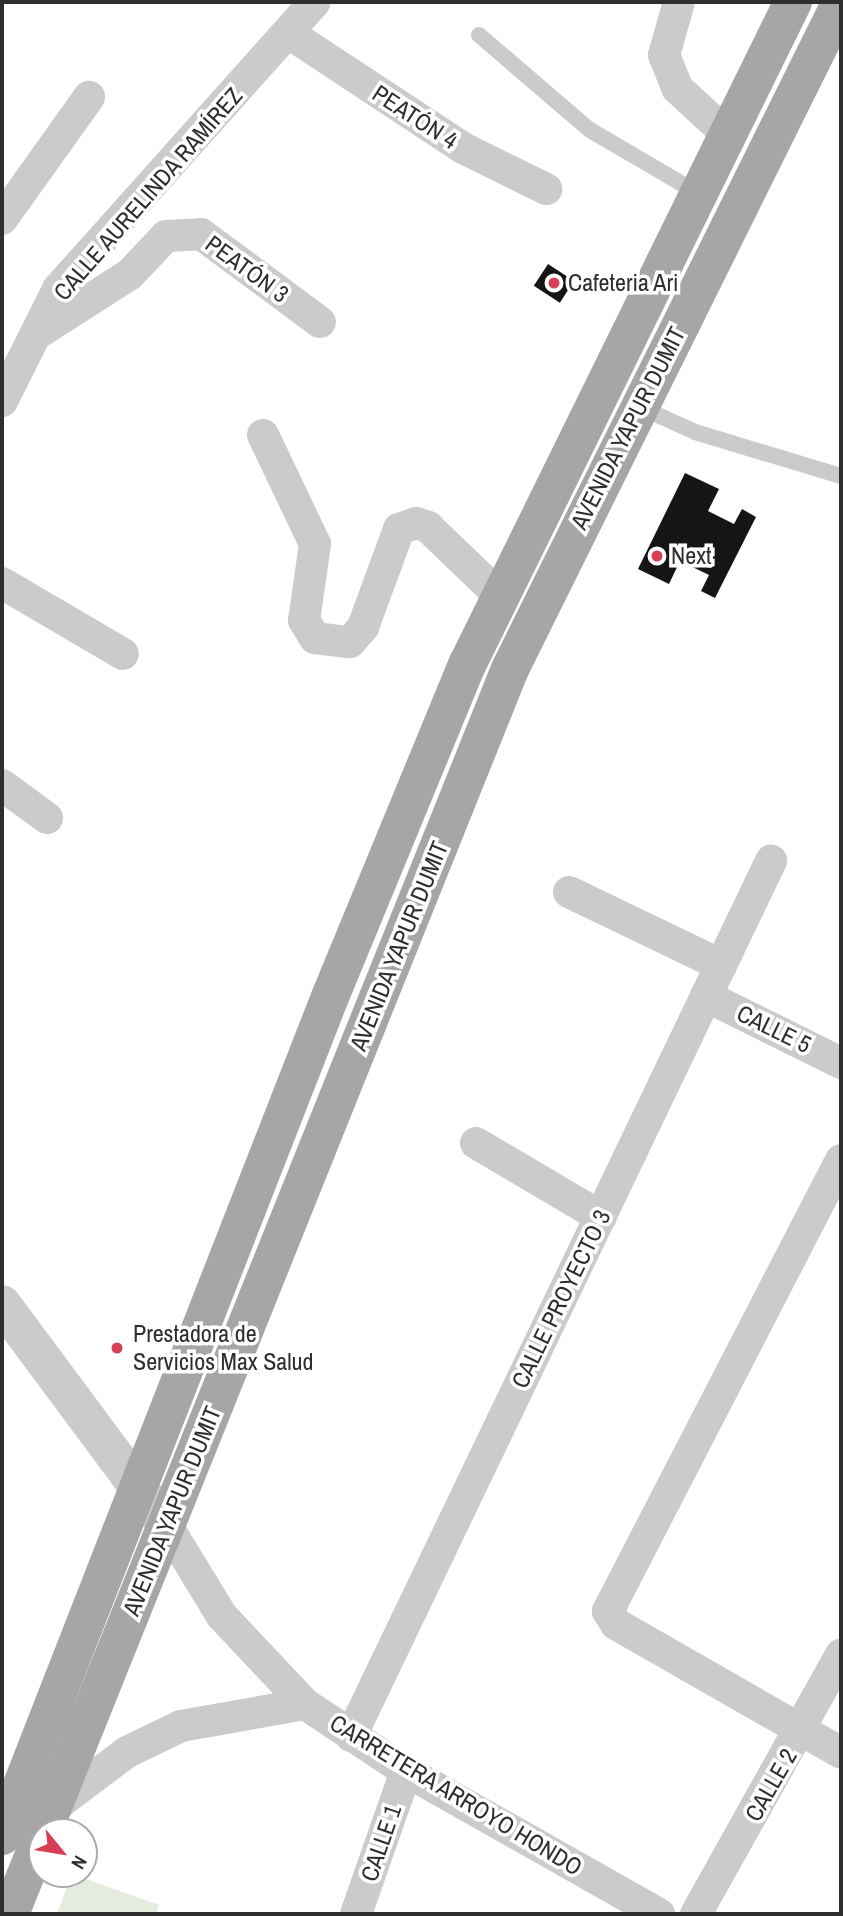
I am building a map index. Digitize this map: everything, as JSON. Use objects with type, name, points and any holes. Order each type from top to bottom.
[{"type":"main road","name":"AVENIDA YAPUR DUMIT","points":[[2,1836],[370,896],[500,596],[696,192],[793,2]]},
{"type":"main road","name":"AVENIDA YAPUR DUMIT","points":[[10,1914],[510,669],[600,481],[841,2]]},
{"type":"main road","points":[[565,459],[600,481]]},
{"type":"street","name":"CALLE AURELINDA RAMÍREZ","points":[[2,401],[58,289],[290,34],[315,2]]},
{"type":"street","points":[[679,2],[664,55],[677,88],[726,133]]},
{"type":"street","name":"PEATÓN 4","points":[[290,34],[452,141],[547,189]]},
{"type":"street","points":[[2,219],[89,97]]},
{"type":"street","name":"PEATÓN 3","points":[[35,335],[130,274],[166,236],[201,234],[320,321]]},
{"type":"street","points":[[263,435],[315,544],[304,620],[315,639],[351,642],[363,627],[399,528],[416,523],[500,596]]},
{"type":"street","points":[[2,583],[124,654]]},
{"type":"street","points":[[2,785],[47,818]]},
{"type":"street","name":"CALLE PROYECTO 3","points":[[351,1736],[771,861]]},
{"type":"street","points":[[569,892],[722,965]]},
{"type":"street","name":"CALLE 5","points":[[706,996],[841,1063]]},
{"type":"street","points":[[476,1143],[601,1217]]},
{"type":"street","points":[[841,1160],[608,1611],[616,1624],[841,1753]]},
{"type":"street","points":[[2,1304],[140,1485],[167,1526]]},
{"type":"street","name":"CARRETERA ARROYO HONDO","points":[[167,1526],[222,1616],[305,1704],[406,1771],[659,1914]]},
{"type":"street","name":"CALLE 2","points":[[696,1914],[801,1732],[841,1655]]},
{"type":"street","points":[[50,1810],[127,1752],[181,1726],[305,1704]]},
{"type":"street","name":"CALLE 1","points":[[356,1914],[406,1771]]},
{"type":"lane","points":[[479,35],[590,130],[696,192]]},
{"type":"lane","points":[[638,406],[695,432],[841,476]]},
{"type":"shaded area","points":[[98,1883],[159,1905],[156,1914],[57,1914],[67,1888],[98,1888]]},
{"type":"building","name":"Cafeteria Ari","points":[[548,264],[574,281],[560,303],[534,286]]},
{"type":"building","points":[[685,473],[719,489],[708,511],[734,524],[742,509],[756,517],[715,598],[701,591],[709,575],[680,561],[669,584],[638,569]]},
{"type":"place","name":"Cafeteria Ari","points":[[554,283]]},
{"type":"place","name":"Next","points":[[657,556]]},
{"type":"place","name":"Prestadora de Servicios Max Salud","points":[[117,1348]]}]
